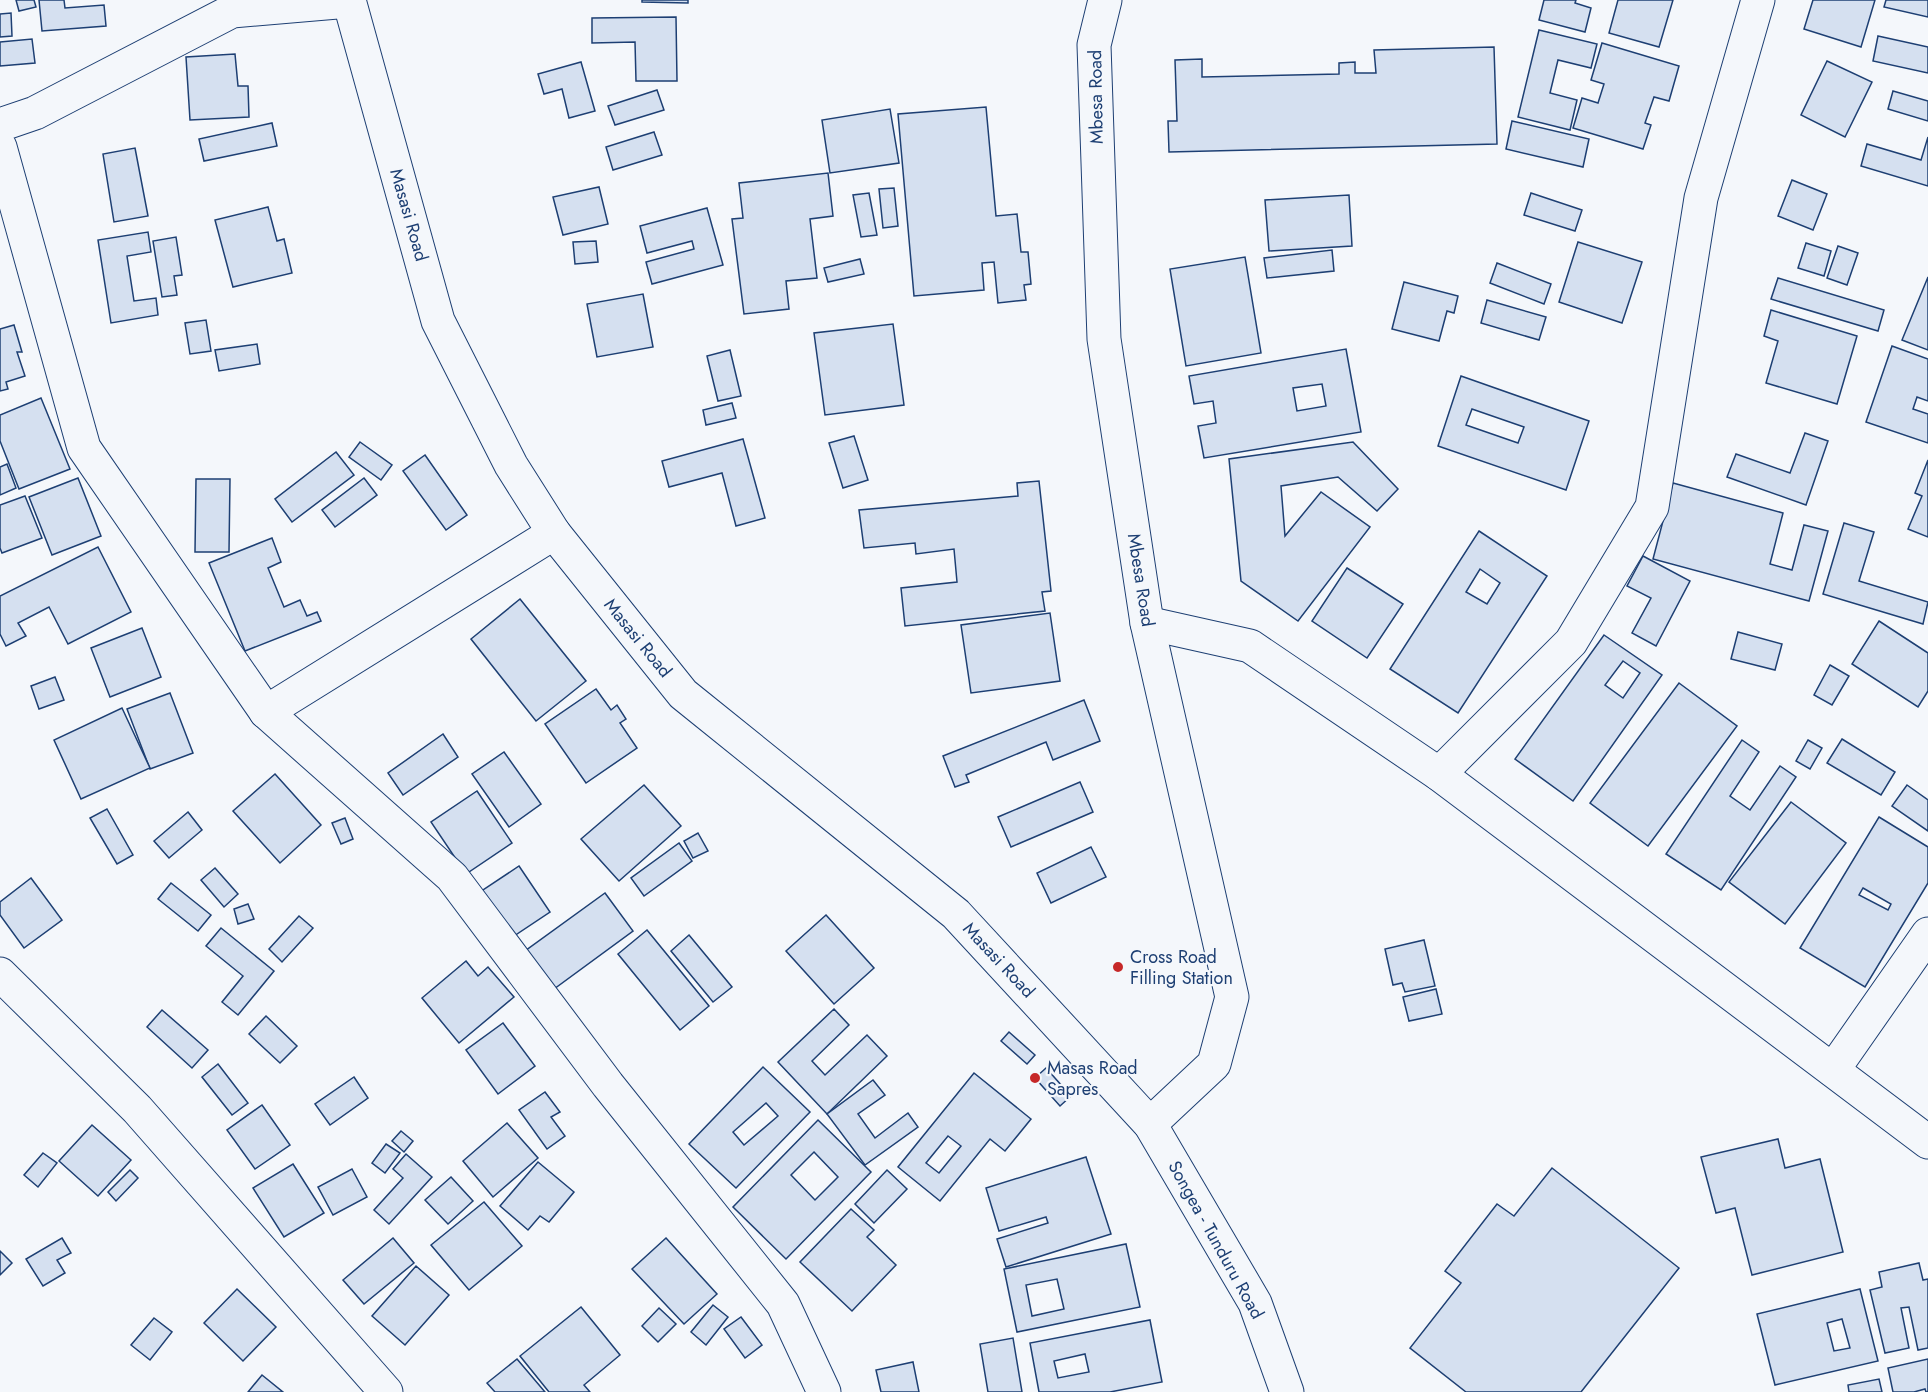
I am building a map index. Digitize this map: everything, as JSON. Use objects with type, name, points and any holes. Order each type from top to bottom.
[{"type":"main road","points":[[0,125],[35,113],[232,11],[349,0]]},
{"type":"main road","name":"Masasi Road","points":[[349,0],[438,321],[511,465],[554,533],[683,694],[956,914],[1150,1124]]},
{"type":"main road","name":"Mbesa Road","points":[[1105,0],[1094,45],[1104,339],[1147,623],[1232,997],[1214,1064],[1150,1124]]},
{"type":"main road","points":[[1439,774],[1571,642],[1652,507],[1701,198],[1758,0]]},
{"type":"main road","points":[[0,147],[84,448],[266,712],[452,877],[608,1085],[783,1304],[824,1392]]},
{"type":"main road","points":[[266,712],[554,533]]},
{"type":"main road","points":[[1147,623],[1250,646],[1439,774],[1928,1142]]},
{"type":"main road","points":[[1833,1070],[1928,934]]},
{"type":"main road","points":[[0,974],[138,1109],[386,1392]]},
{"type":"main road","name":"Songea - Tunduru Road","points":[[1150,1124],[1255,1303],[1287,1392]]},
{"type":"building","points":[[16,0],[34,0],[36,7],[19,11]]},
{"type":"building","points":[[39,0],[64,0],[65,8],[104,5],[106,26],[42,31]]},
{"type":"building","points":[[642,0],[688,0],[688,3],[642,2]]},
{"type":"building","points":[[1544,0],[1576,0],[1575,3],[1591,8],[1585,32],[1539,20]]},
{"type":"building","points":[[1618,0],[1673,0],[1659,47],[1609,33]]},
{"type":"building","points":[[1813,0],[1875,0],[1861,47],[1804,29]]},
{"type":"building","points":[[1886,0],[1928,0],[1928,17],[1884,7]]},
{"type":"building","points":[[11,13],[12,36],[0,37],[0,14]]},
{"type":"building","points":[[676,17],[677,81],[636,81],[635,42],[592,43],[592,18]]},
{"type":"building","points":[[1539,30],[1597,44],[1591,68],[1558,60],[1550,93],[1577,100],[1570,130],[1518,117]]},
{"type":"building","points":[[1878,36],[1928,47],[1928,73],[1873,61]]},
{"type":"building","points":[[32,39],[35,63],[0,66],[0,42]]},
{"type":"building","points":[[1602,43],[1679,66],[1669,101],[1654,97],[1645,123],[1651,125],[1643,149],[1573,128],[1582,98],[1598,103],[1604,84],[1591,80]]},
{"type":"building","points":[[1494,47],[1497,144],[1169,152],[1168,121],[1177,121],[1175,60],[1202,59],[1202,77],[1339,74],[1339,63],[1355,62],[1355,73],[1376,73],[1374,50]]},
{"type":"building","points":[[235,54],[238,86],[248,86],[249,117],[190,120],[186,57]]},
{"type":"building","points":[[1827,61],[1872,82],[1845,137],[1801,115]]},
{"type":"building","points":[[581,62],[595,111],[569,118],[562,89],[544,94],[538,74]]},
{"type":"building","points":[[657,90],[664,110],[615,125],[608,106]]},
{"type":"building","points":[[1893,91],[1928,101],[1928,121],[1888,109]]},
{"type":"building","points":[[986,107],[996,216],[1017,214],[1021,252],[1028,252],[1031,284],[1024,285],[1026,300],[998,303],[994,262],[982,263],[984,290],[914,296],[898,114]]},
{"type":"building","points":[[890,109],[899,163],[830,173],[822,120]]},
{"type":"building","points":[[1512,121],[1589,139],[1583,167],[1506,149]]},
{"type":"building","points":[[272,123],[277,146],[204,161],[199,139]]},
{"type":"building","points":[[654,132],[662,155],[613,170],[606,147]]},
{"type":"building","points":[[1928,137],[1928,186],[1861,166],[1867,144],[1921,160]]},
{"type":"building","points":[[135,148],[148,216],[114,222],[103,154]]},
{"type":"building","points":[[828,173],[833,216],[810,219],[817,278],[786,281],[789,309],[744,314],[732,219],[743,218],[739,183]]},
{"type":"building","points":[[1792,180],[1827,194],[1813,230],[1778,216]]},
{"type":"building","points":[[599,187],[608,224],[563,235],[553,197]]},
{"type":"building","points":[[894,188],[898,226],[883,228],[879,189]]},
{"type":"building","points":[[869,193],[877,235],[861,237],[853,195]]},
{"type":"building","points":[[1531,193],[1582,210],[1575,231],[1524,215]]},
{"type":"building","points":[[1349,195],[1352,246],[1269,251],[1265,200]]},
{"type":"building","points":[[268,207],[277,241],[284,239],[292,273],[233,287],[215,220]]},
{"type":"building","points":[[707,208],[723,265],[652,284],[646,262],[694,249],[692,241],[647,253],[640,226]]},
{"type":"building","points":[[148,232],[151,252],[127,256],[134,301],[156,298],[158,315],[111,323],[98,240]]},
{"type":"building","points":[[176,237],[182,275],[174,276],[177,295],[162,297],[153,241]]},
{"type":"building","points":[[596,241],[598,262],[575,264],[573,242]]},
{"type":"building","points":[[1578,242],[1642,262],[1622,323],[1559,302]]},
{"type":"building","points":[[1806,243],[1831,251],[1824,276],[1798,268]]},
{"type":"building","points":[[1838,246],[1858,253],[1847,285],[1827,278]]},
{"type":"building","points":[[1332,250],[1334,271],[1267,278],[1264,258]]},
{"type":"building","points":[[1245,257],[1261,353],[1186,366],[1170,269]]},
{"type":"building","points":[[860,259],[864,274],[828,282],[824,268]]},
{"type":"building","points":[[1497,263],[1551,284],[1544,304],[1490,283]]},
{"type":"building","points":[[1928,277],[1928,350],[1902,340]]},
{"type":"building","points":[[1778,278],[1884,310],[1878,331],[1771,299]]},
{"type":"building","points":[[1404,282],[1458,296],[1454,313],[1447,311],[1439,341],[1392,329]]},
{"type":"building","points":[[643,294],[653,347],[597,357],[587,304]]},
{"type":"building","points":[[1487,300],[1546,317],[1539,340],[1481,323]]},
{"type":"building","points":[[1771,310],[1857,336],[1837,404],[1766,383],[1778,341],[1764,336]]},
{"type":"building","points":[[206,320],[211,351],[190,354],[185,323]]},
{"type":"building","points":[[893,324],[904,405],[825,415],[814,333]]},
{"type":"building","points":[[14,325],[22,352],[17,352],[25,376],[6,382],[8,389],[0,391],[0,329]]},
{"type":"building","points":[[257,344],[260,364],[219,371],[215,350]]},
{"type":"building","points":[[1892,346],[1928,359],[1928,401],[1917,397],[1913,409],[1928,414],[1928,443],[1866,422]]},
{"type":"building","points":[[1346,349],[1361,432],[1204,458],[1198,426],[1216,423],[1213,401],[1194,404],[1189,376]],"holes":[[[1322,384],[1326,406],[1297,411],[1293,388]]]},
{"type":"building","points":[[730,350],[741,396],[718,401],[707,356]]},
{"type":"building","points":[[1461,376],[1589,421],[1566,490],[1438,446]],"holes":[[[1472,409],[1524,427],[1518,443],[1466,425]]]},
{"type":"building","points":[[41,398],[70,469],[19,489],[0,441],[0,415]]},
{"type":"building","points":[[732,403],[736,418],[706,425],[703,410]]},
{"type":"building","points":[[1805,433],[1828,441],[1806,505],[1727,477],[1736,454],[1790,473]]},
{"type":"building","points":[[854,436],[868,480],[843,488],[829,443]]},
{"type":"building","points":[[743,439],[765,518],[736,526],[722,473],[669,487],[662,461]]},
{"type":"building","points":[[360,442],[392,465],[381,480],[349,457]]},
{"type":"building","points":[[1353,442],[1398,489],[1377,511],[1338,477],[1281,486],[1285,536],[1321,492],[1370,527],[1298,621],[1241,581],[1229,459]]},
{"type":"building","points":[[336,452],[354,475],[292,522],[275,499]]},
{"type":"building","points":[[425,455],[467,515],[446,530],[403,471]]},
{"type":"building","points":[[1928,460],[1928,537],[1908,529],[1922,496],[1915,493]]},
{"type":"building","points":[[7,464],[16,488],[0,495],[0,467]]},
{"type":"building","points":[[78,478],[101,536],[52,555],[29,497]]},
{"type":"building","points":[[364,478],[377,495],[335,527],[322,510]]},
{"type":"building","points":[[196,479],[230,479],[229,552],[195,552]]},
{"type":"building","points":[[1039,481],[1051,591],[1042,592],[1045,611],[905,626],[901,588],[957,582],[954,549],[916,554],[915,543],[864,548],[859,510],[1018,496],[1017,483]]},
{"type":"building","points":[[1673,483],[1783,513],[1770,564],[1792,570],[1804,525],[1828,531],[1809,601],[1653,559]]},
{"type":"building","points":[[25,496],[42,538],[2,553],[0,505]]},
{"type":"building","points":[[1844,523],[1874,532],[1859,581],[1928,602],[1923,624],[1823,594]]},
{"type":"building","points":[[1479,531],[1547,576],[1458,713],[1390,669]],"holes":[[[1480,569],[1500,583],[1487,604],[1466,592]]]},
{"type":"building","points":[[272,538],[281,562],[268,568],[284,607],[300,600],[307,616],[317,612],[321,621],[245,651],[209,563]]},
{"type":"building","points":[[98,547],[131,612],[68,644],[49,607],[18,623],[26,636],[6,646],[0,634],[0,596]]},
{"type":"building","points":[[1643,556],[1690,581],[1656,646],[1632,633],[1651,598],[1627,586]]},
{"type":"building","points":[[1347,568],[1403,604],[1367,658],[1312,621]]},
{"type":"building","points":[[520,599],[586,681],[536,721],[471,639]]},
{"type":"building","points":[[1050,613],[1060,681],[971,693],[961,625]]},
{"type":"building","points":[[1879,621],[1928,653],[1928,691],[1918,707],[1852,664]]},
{"type":"building","points":[[142,628],[161,677],[110,697],[91,648]]},
{"type":"building","points":[[1738,632],[1782,644],[1775,670],[1731,659]]},
{"type":"building","points":[[1604,635],[1662,675],[1573,801],[1515,759]],"holes":[[[1623,661],[1640,673],[1623,698],[1605,685]]]},
{"type":"building","points":[[1830,665],[1849,676],[1832,705],[1814,695]]},
{"type":"building","points":[[55,677],[64,700],[39,709],[31,686]]},
{"type":"building","points":[[1679,683],[1737,726],[1648,846],[1590,803]]},
{"type":"building","points":[[596,689],[611,710],[617,705],[626,719],[620,723],[637,748],[586,783],[545,724]]},
{"type":"building","points":[[170,693],[193,753],[150,769],[127,709]]},
{"type":"building","points":[[1084,700],[1100,741],[1053,760],[1046,742],[966,775],[969,782],[955,787],[943,756]]},
{"type":"building","points":[[122,708],[150,768],[81,799],[54,740]]},
{"type":"building","points":[[443,734],[458,757],[403,795],[388,773]]},
{"type":"building","points":[[1842,739],[1895,772],[1881,795],[1827,763]]},
{"type":"building","points":[[1742,740],[1759,752],[1730,796],[1750,810],[1780,766],[1796,777],[1721,890],[1666,854]]},
{"type":"building","points":[[1808,740],[1822,748],[1810,769],[1796,761]]},
{"type":"building","points":[[504,752],[541,804],[509,827],[472,774]]},
{"type":"building","points":[[275,774],[321,825],[280,863],[233,811]]},
{"type":"building","points":[[1080,782],[1093,812],[1011,847],[998,817]]},
{"type":"building","points":[[644,785],[681,826],[619,881],[581,839]]},
{"type":"building","points":[[1907,785],[1928,800],[1928,831],[1892,806]]},
{"type":"building","points":[[477,791],[512,843],[466,874],[431,822]]},
{"type":"building","points":[[1791,802],[1846,843],[1785,924],[1729,882]]},
{"type":"building","points":[[107,809],[133,855],[117,864],[90,818]]},
{"type":"building","points":[[188,812],[202,830],[169,858],[154,841]]},
{"type":"building","points":[[1879,817],[1928,847],[1928,883],[1865,987],[1800,948]],"holes":[[[1863,888],[1891,904],[1888,910],[1859,895]]]},
{"type":"building","points":[[345,818],[353,839],[341,844],[332,823]]},
{"type":"building","points":[[698,833],[708,851],[693,858],[684,841]]},
{"type":"building","points":[[679,843],[692,861],[644,896],[631,878]]},
{"type":"building","points":[[1091,847],[1106,877],[1051,903],[1037,873]]},
{"type":"building","points":[[519,866],[550,912],[511,938],[480,892]]},
{"type":"building","points":[[215,868],[238,894],[224,907],[201,880]]},
{"type":"building","points":[[31,878],[62,920],[24,948],[0,915],[0,902]]},
{"type":"building","points":[[171,883],[211,915],[198,931],[158,899]]},
{"type":"building","points":[[605,893],[633,931],[554,989],[525,951]]},
{"type":"building","points":[[248,904],[254,919],[238,924],[234,909]]},
{"type":"building","points":[[826,915],[874,968],[834,1004],[786,951]]},
{"type":"building","points":[[299,916],[313,928],[282,962],[269,949]]},
{"type":"building","points":[[221,928],[274,971],[238,1015],[222,1002],[243,976],[206,946]]},
{"type":"building","points":[[647,930],[709,1006],[680,1030],[618,954]]},
{"type":"building","points":[[689,935],[732,987],[713,1002],[671,951]]},
{"type":"building","points":[[1424,940],[1435,986],[1405,992],[1402,983],[1393,985],[1385,949]]},
{"type":"building","points":[[466,961],[478,976],[488,967],[514,997],[459,1043],[422,998]]},
{"type":"building","points":[[1436,989],[1442,1014],[1409,1021],[1403,997]]},
{"type":"building","points":[[834,1009],[849,1025],[812,1061],[825,1075],[867,1035],[887,1056],[827,1114],[778,1062]]},
{"type":"building","points":[[162,1010],[208,1050],[192,1068],[147,1027]]},
{"type":"building","points":[[266,1016],[297,1046],[280,1063],[249,1034]]},
{"type":"building","points":[[503,1023],[535,1066],[498,1094],[466,1050]]},
{"type":"building","points":[[1009,1032],[1035,1055],[1027,1064],[1001,1041]]},
{"type":"building","points":[[218,1064],[248,1103],[232,1115],[202,1077]]},
{"type":"building","points":[[763,1067],[810,1112],[736,1188],[689,1144]],"holes":[[[766,1103],[778,1116],[744,1145],[733,1132]]]},
{"type":"building","points":[[1046,1068],[1071,1096],[1060,1106],[1035,1078]]},
{"type":"building","points":[[974,1073],[1031,1119],[1005,1151],[990,1139],[940,1201],[898,1167]],"holes":[[[948,1136],[961,1146],[939,1173],[926,1163]]]},
{"type":"building","points":[[354,1077],[368,1098],[330,1125],[315,1104]]},
{"type":"building","points":[[873,1080],[885,1095],[858,1114],[875,1138],[908,1113],[918,1127],[865,1165],[827,1114]]},
{"type":"building","points":[[545,1092],[560,1112],[551,1117],[565,1136],[547,1149],[519,1110]]},
{"type":"building","points":[[262,1105],[290,1145],[255,1169],[227,1130]]},
{"type":"building","points":[[818,1120],[871,1172],[786,1259],[733,1207]],"holes":[[[814,1152],[838,1177],[815,1200],[791,1175]]]},
{"type":"building","points":[[507,1123],[538,1158],[493,1197],[463,1161]]},
{"type":"building","points":[[92,1125],[131,1160],[98,1196],[59,1161]]},
{"type":"building","points":[[401,1131],[413,1141],[404,1152],[392,1141]]},
{"type":"building","points":[[1778,1139],[1785,1168],[1820,1159],[1843,1252],[1752,1275],[1735,1208],[1716,1213],[1701,1157]]},
{"type":"building","points":[[386,1144],[400,1153],[385,1173],[372,1163]]},
{"type":"building","points":[[43,1153],[57,1163],[38,1187],[24,1175]]},
{"type":"building","points":[[406,1154],[432,1177],[389,1224],[374,1210],[403,1178],[393,1169]]},
{"type":"building","points":[[1086,1157],[1111,1234],[1006,1267],[997,1239],[1048,1223],[1046,1217],[999,1231],[986,1188]]},
{"type":"building","points":[[538,1162],[574,1192],[549,1222],[540,1216],[528,1230],[500,1206]]},
{"type":"building","points":[[293,1164],[324,1213],[284,1237],[253,1188]]},
{"type":"building","points":[[1552,1168],[1679,1268],[1581,1392],[1466,1392],[1410,1348],[1461,1283],[1445,1271],[1497,1204],[1514,1216]]},
{"type":"building","points":[[352,1169],[367,1197],[333,1215],[318,1187]]},
{"type":"building","points":[[130,1170],[138,1178],[116,1201],[108,1192]]},
{"type":"building","points":[[887,1170],[907,1189],[874,1223],[855,1204]]},
{"type":"building","points":[[451,1177],[473,1201],[448,1224],[425,1200]]},
{"type":"building","points":[[484,1202],[522,1246],[469,1290],[431,1245]]},
{"type":"building","points":[[851,1209],[874,1230],[867,1237],[896,1265],[852,1311],[800,1262]]},
{"type":"building","points":[[62,1238],[71,1253],[57,1260],[65,1273],[43,1286],[26,1259]]},
{"type":"building","points":[[393,1238],[414,1263],[364,1304],[343,1280]]},
{"type":"building","points":[[666,1238],[717,1294],[684,1324],[632,1269]]},
{"type":"building","points":[[1126,1244],[1140,1307],[1017,1332],[1004,1269]],"holes":[[[1057,1279],[1064,1309],[1032,1316],[1026,1285]]]},
{"type":"building","points":[[0,1251],[12,1263],[0,1275]]},
{"type":"building","points":[[1919,1263],[1923,1280],[1928,1279],[1928,1348],[1918,1350],[1909,1307],[1901,1308],[1909,1348],[1885,1353],[1870,1290],[1882,1287],[1879,1272]]},
{"type":"building","points":[[416,1266],[449,1295],[405,1345],[372,1316]]},
{"type":"building","points":[[237,1289],[276,1327],[243,1361],[204,1323]]},
{"type":"building","points":[[1860,1289],[1878,1361],[1775,1385],[1757,1314]],"holes":[[[1842,1319],[1850,1348],[1834,1351],[1827,1323]]]},
{"type":"building","points":[[713,1305],[728,1317],[706,1345],[691,1332]]},
{"type":"building","points":[[581,1307],[620,1355],[584,1385],[590,1392],[549,1392],[520,1356]]},
{"type":"building","points":[[659,1308],[676,1324],[658,1342],[642,1326]]},
{"type":"building","points":[[741,1317],[762,1345],[745,1358],[724,1329]]},
{"type":"building","points":[[154,1318],[172,1332],[150,1360],[131,1345]]},
{"type":"building","points":[[1150,1320],[1162,1382],[1110,1392],[1039,1392],[1030,1343]],"holes":[[[1085,1354],[1089,1372],[1058,1378],[1054,1361]]]},
{"type":"building","points":[[1013,1338],[1022,1392],[988,1392],[980,1344]]},
{"type":"building","points":[[517,1359],[545,1392],[495,1392],[487,1383]]},
{"type":"building","points":[[1928,1359],[1928,1392],[1925,1389],[1914,1392],[1893,1392],[1888,1368]]},
{"type":"building","points":[[913,1362],[919,1392],[881,1392],[876,1370]]},
{"type":"building","points":[[262,1375],[283,1392],[248,1392]]},
{"type":"building","points":[[1879,1379],[1882,1392],[1849,1392],[1848,1385]]},
{"type":"place","name":"Cross Road Filling Station","points":[[1118,967]]},
{"type":"place","name":"Masas Road Sapres","points":[[1035,1078]]}]
